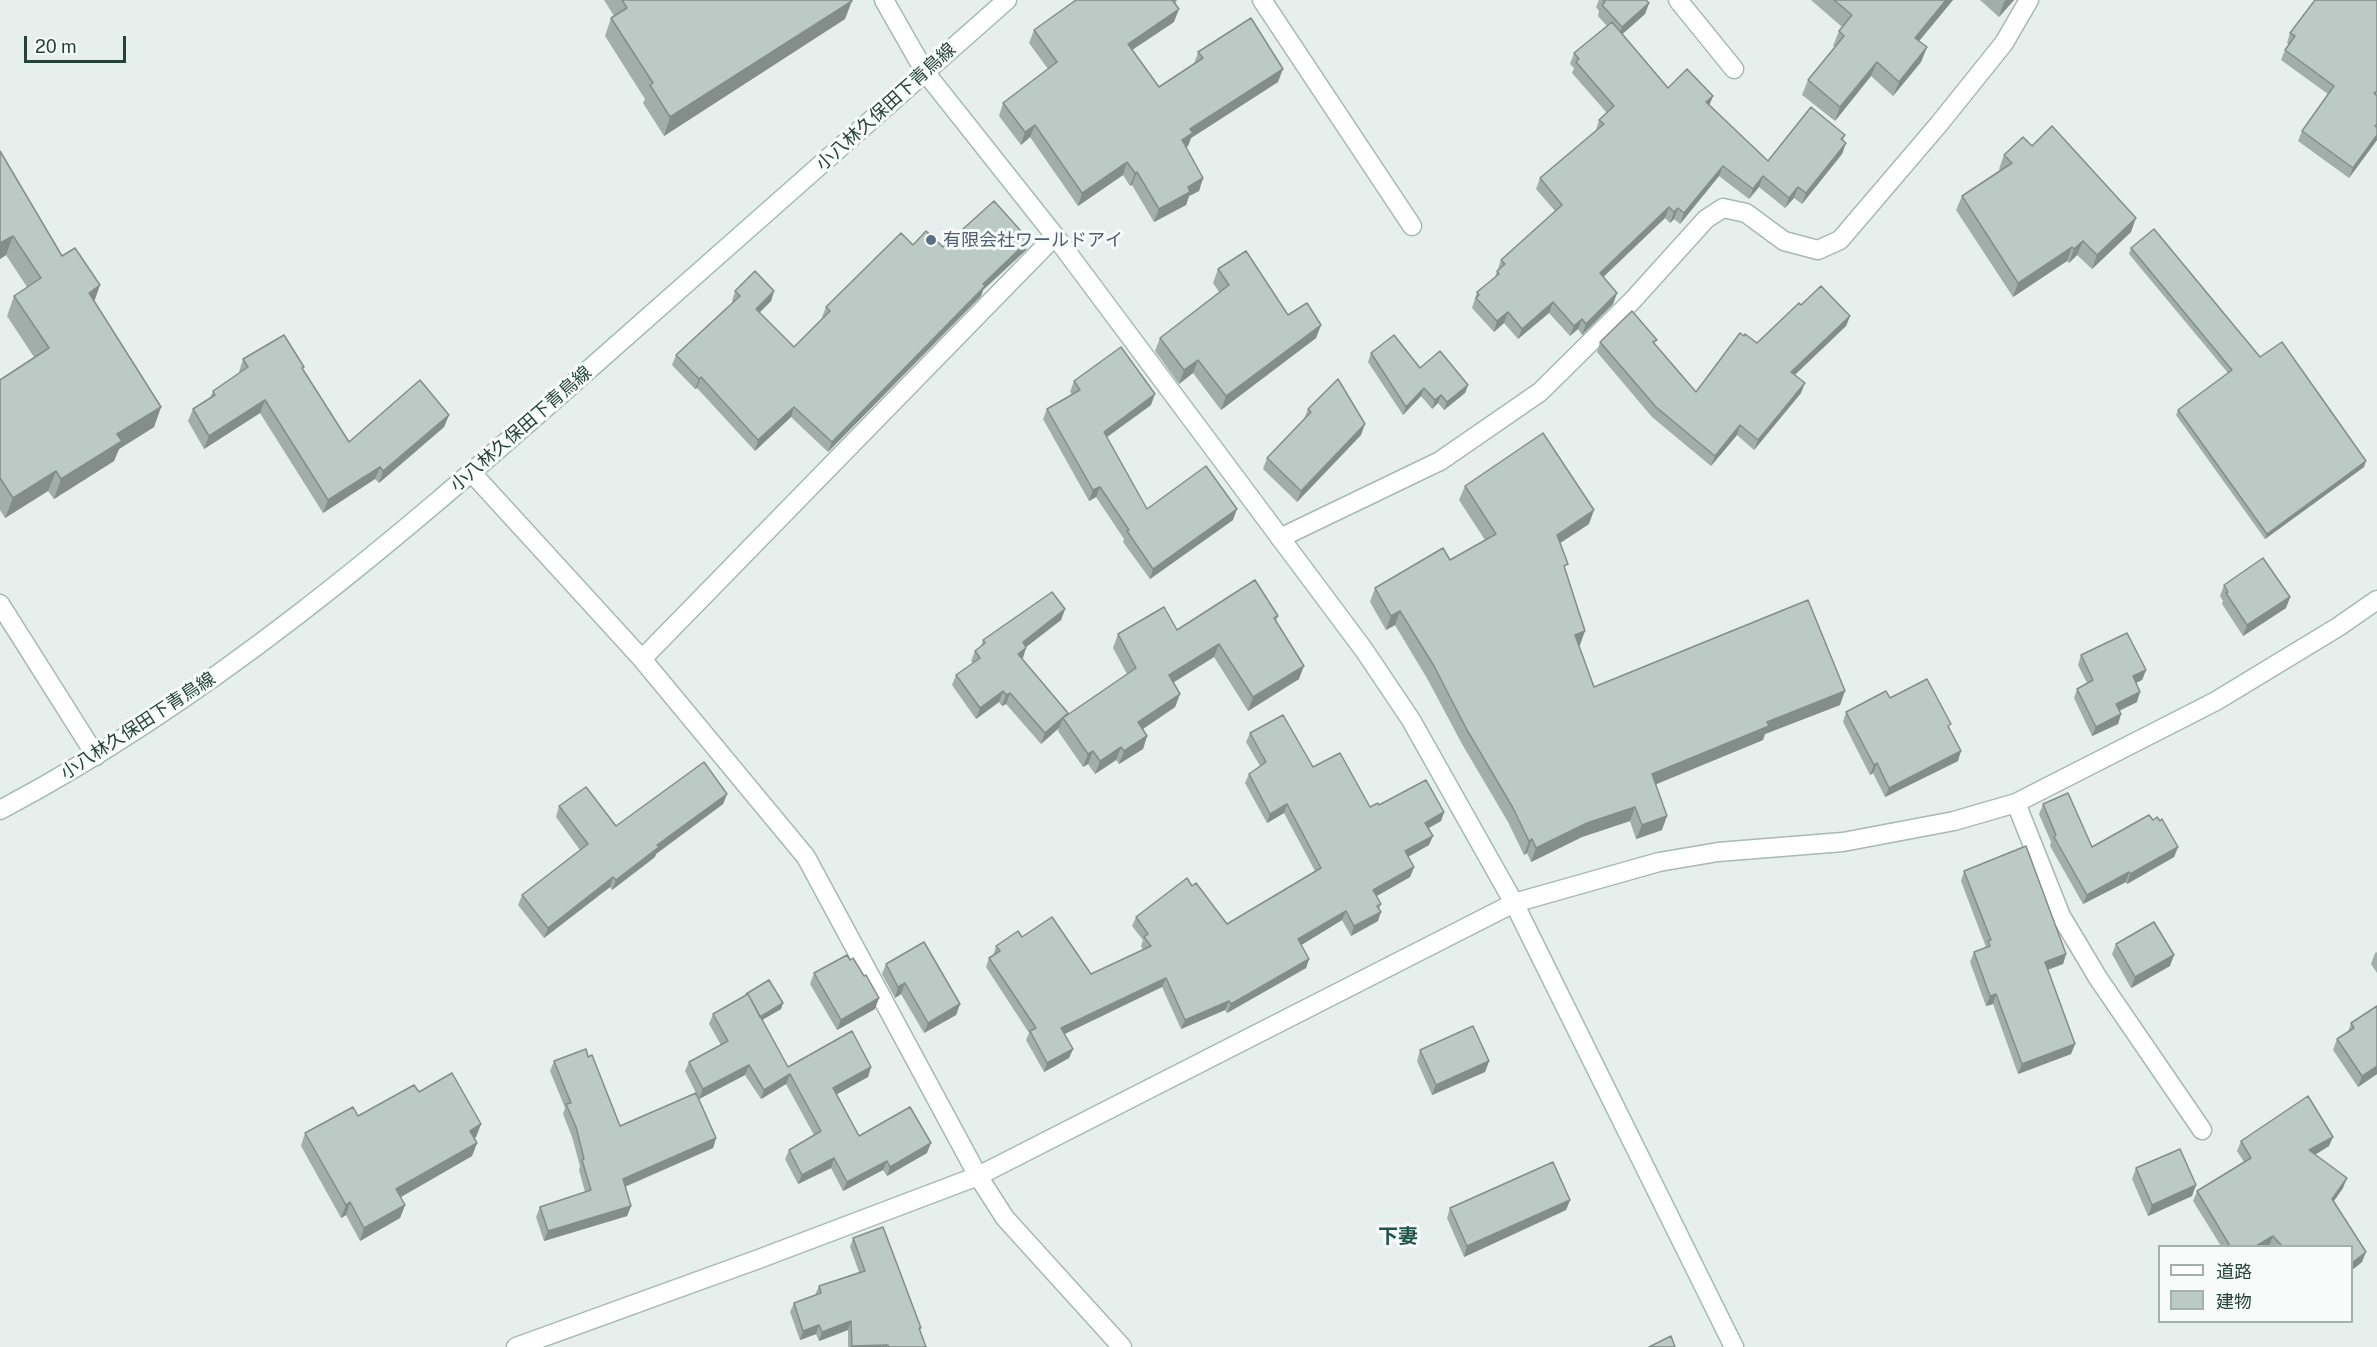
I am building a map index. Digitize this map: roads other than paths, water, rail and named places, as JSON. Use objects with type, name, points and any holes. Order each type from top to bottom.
[{"type":"street","points":[[884,0],[912,45],[925,72],[1055,236],[1364,650],[1411,720],[1514,903],[1734,1347]]},
{"type":"street","name":"小八林久保田下青鳥線","points":[[0,810],[96,756],[231,667],[344,581],[472,473],[1007,0]]},
{"type":"street","points":[[1262,0],[1412,226]]},
{"type":"street","points":[[1678,0],[1734,69]]},
{"type":"street","points":[[1280,538],[1440,461],[1540,392],[1632,301],[1706,219],[1722,208],[1746,213],[1784,241],[1818,250],[1840,240],[1939,124],[2004,43],[2029,0]]},
{"type":"street","points":[[642,659],[1055,236]]},
{"type":"street","points":[[472,473],[642,659],[806,857],[978,1176],[1005,1218],[1122,1347]]},
{"type":"street","points":[[516,1347],[978,1176],[1514,903],[1659,862],[1718,852],[1843,842],[1954,821],[2016,803],[2216,700],[2338,627],[2377,600]]},
{"type":"street","points":[[0,604],[96,756]]},
{"type":"street","points":[[2016,803],[2061,916],[2098,978],[2202,1130]]},
{"type":"place","name":"有限会社ワールドアイ","points":[[931,240]]},
{"type":"district","name":"下妻","points":[[1398,1237]]}]
